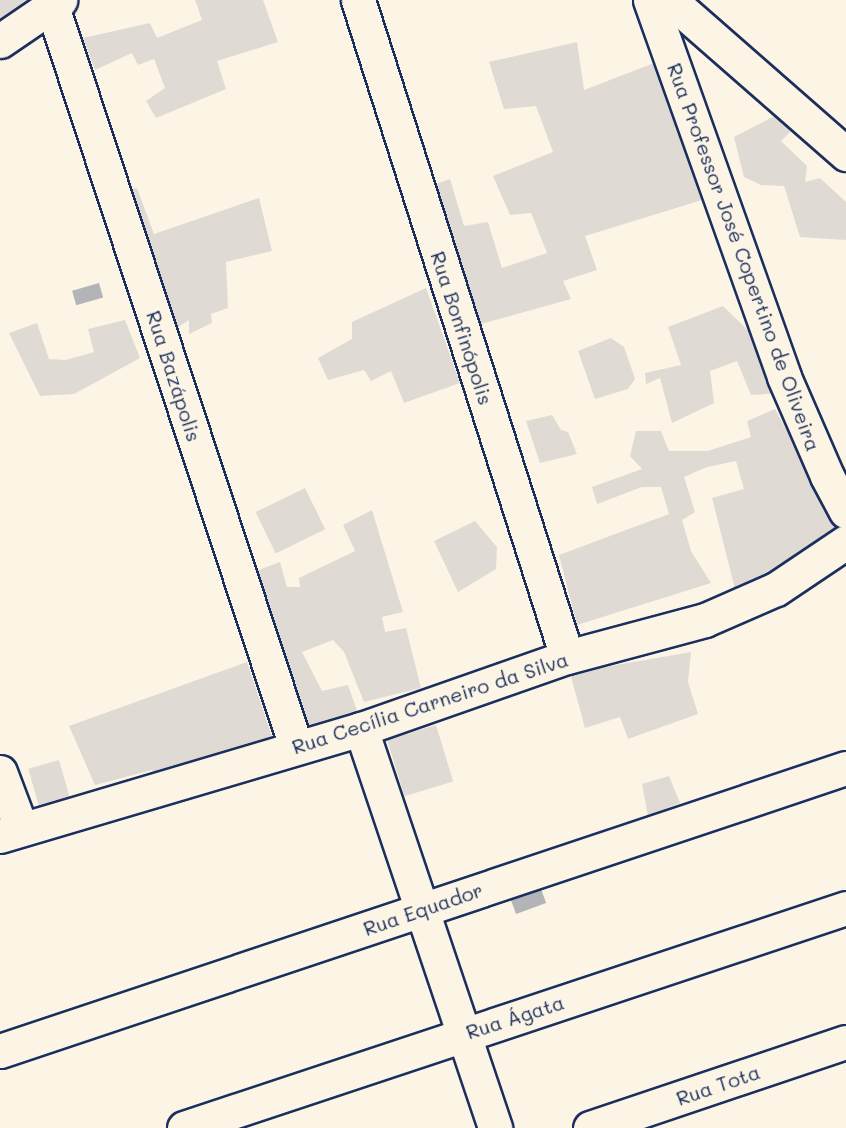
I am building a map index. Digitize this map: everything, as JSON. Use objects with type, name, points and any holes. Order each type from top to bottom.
[{"type":"street","name":"Rua Bonfinópolis","points":[[358,0],[567,657]]},
{"type":"street","name":"Rua Professor José Copertino de Oliveira","points":[[650,0],[784,377],[846,511]]},
{"type":"street","points":[[670,0],[846,154]]},
{"type":"street","points":[[0,41],[56,3]]},
{"type":"street","name":"Rua Bazápolis","points":[[56,3],[296,747]]},
{"type":"street","name":"Rua Cecília Carneiro da Silva","points":[[10,832],[361,729],[567,657],[705,620],[776,589],[846,542]]},
{"type":"street","points":[[361,729],[465,1033],[495,1128]]},
{"type":"street","name":"Rua Equador","points":[[0,1051],[846,768]]},
{"type":"street","points":[[0,772],[10,832]]},
{"type":"street","name":"Rua Ágata","points":[[184,1128],[846,908]]},
{"type":"street","name":"Rua Tota","points":[[590,1128],[846,1042]]},
{"type":"shaded area","points":[[0,0],[27,0],[0,18]]},
{"type":"shaded area","points":[[195,0],[263,0],[278,42],[217,61],[226,89],[156,118],[146,101],[165,88],[154,59],[138,65],[132,53],[95,70],[83,38],[150,23],[157,38],[202,20]]},
{"type":"shaded area","points":[[577,42],[584,90],[662,60],[712,197],[585,236],[597,270],[563,281],[571,299],[474,326],[431,186],[450,179],[464,226],[488,222],[502,268],[547,253],[531,213],[510,215],[493,176],[553,152],[536,106],[504,109],[489,62]]},
{"type":"shaded area","points":[[782,112],[791,131],[781,141],[807,166],[805,182],[820,178],[846,202],[846,240],[800,237],[784,186],[761,185],[744,177],[734,137]]},
{"type":"shaded area","points":[[137,188],[154,234],[259,198],[272,251],[226,262],[228,308],[211,314],[212,323],[189,334],[189,320],[174,330],[125,190]]},
{"type":"shaded area","points":[[99,283],[103,297],[76,305],[72,291]]},
{"type":"shaded area","points":[[426,288],[460,383],[404,403],[391,371],[371,381],[364,370],[328,380],[318,358],[352,339],[352,322]]},
{"type":"shaded area","points":[[723,306],[763,345],[781,393],[751,395],[737,361],[710,371],[714,403],[672,423],[660,378],[646,384],[645,373],[681,365],[668,327]]},
{"type":"shaded area","points":[[125,320],[140,358],[74,394],[40,396],[9,333],[37,323],[49,359],[66,360],[94,352],[88,329]]},
{"type":"shaded area","points":[[611,338],[624,347],[635,379],[628,389],[595,399],[578,351]]},
{"type":"shaded area","points":[[775,409],[841,532],[732,600],[734,585],[712,498],[744,489],[736,461],[707,467],[684,477],[695,512],[682,520],[691,551],[711,583],[577,625],[559,555],[669,514],[661,487],[642,487],[597,504],[592,487],[642,469],[630,456],[636,431],[661,431],[669,451],[708,451],[751,437],[747,421]]},
{"type":"shaded area","points":[[552,415],[561,430],[568,432],[577,454],[540,463],[526,421]]},
{"type":"shaded area","points":[[305,488],[325,529],[276,553],[256,512]]},
{"type":"shaded area","points":[[372,510],[403,612],[382,617],[385,632],[406,628],[421,688],[364,702],[344,652],[333,640],[302,652],[322,691],[348,685],[357,711],[306,728],[251,573],[280,562],[287,587],[300,587],[299,578],[355,551],[343,525]]},
{"type":"shaded area","points":[[475,521],[497,547],[496,569],[458,592],[434,541]]},
{"type":"shaded area","points":[[691,652],[688,682],[698,714],[628,739],[620,717],[585,728],[570,673]]},
{"type":"shaded area","points":[[247,662],[274,743],[161,782],[152,770],[95,785],[69,726]]},
{"type":"shaded area","points":[[436,725],[453,781],[404,796],[387,740]]},
{"type":"shaded area","points":[[59,760],[72,805],[41,814],[28,769]]},
{"type":"shaded area","points":[[669,776],[680,803],[648,816],[642,784]]},
{"type":"shaded area","points":[[541,889],[546,903],[516,914],[511,900]]}]
